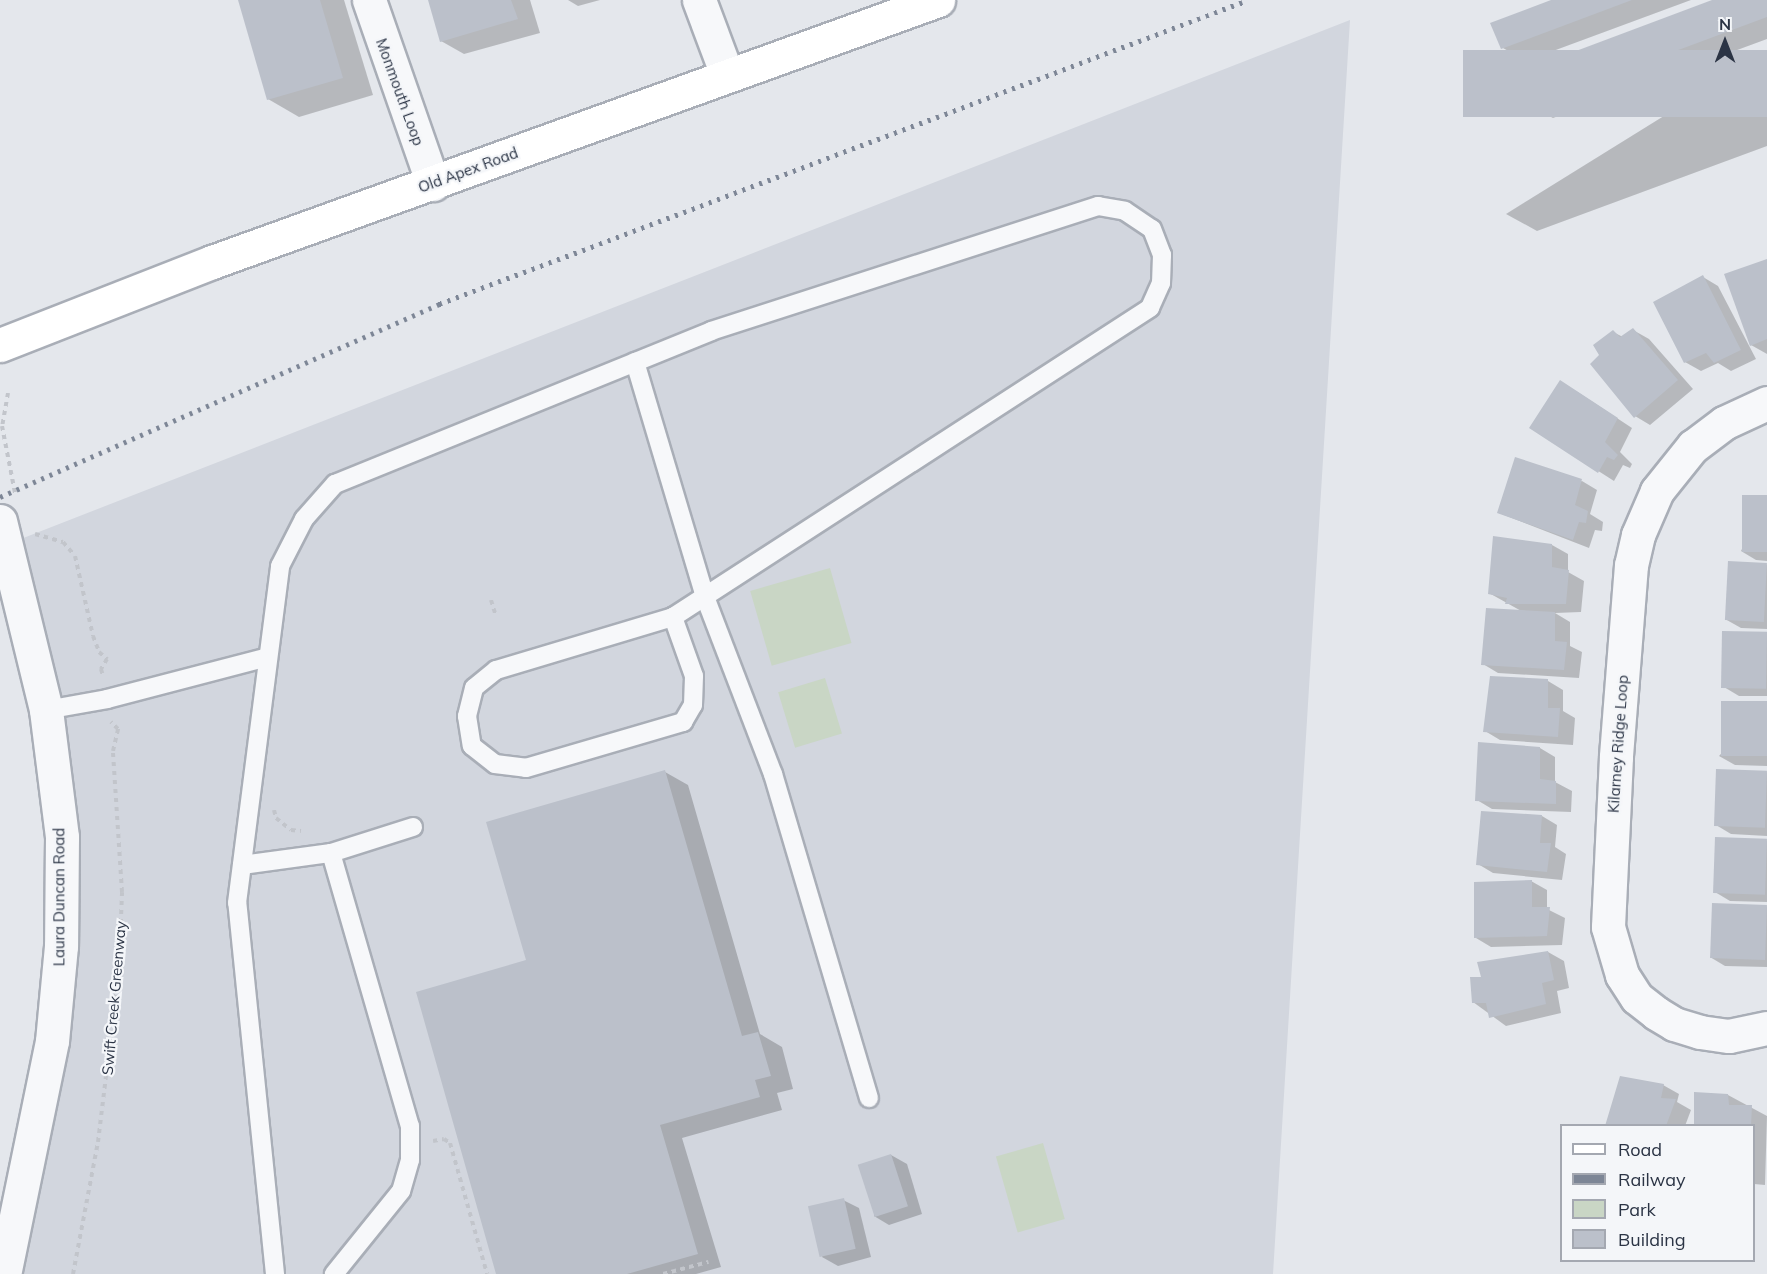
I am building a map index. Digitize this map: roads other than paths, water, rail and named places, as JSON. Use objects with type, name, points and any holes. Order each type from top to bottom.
[{"type":"main road","name":"Old Apex Road","points":[[0,345],[212,262],[938,0]]},
{"type":"street","name":"Monmouth Loop","points":[[369,0],[433,184]]},
{"type":"street","points":[[699,0],[727,75]]},
{"type":"street","name":"Kilarney Ridge Loop","points":[[1767,403],[1725,423],[1693,446],[1657,491],[1638,536],[1631,565],[1616,757],[1608,927],[1622,975],[1637,998],[1665,1019],[1700,1032],[1729,1036],[1767,1028]]},
{"type":"street","name":"Laura Duncan Road","points":[[4,1274],[52,1041],[61,946],[62,837],[46,710],[8,512]]},
{"type":"lane","points":[[275,1274],[237,903],[280,566],[304,519],[335,484],[711,331],[1098,206],[1125,211],[1152,229],[1162,255],[1161,283],[1150,308],[673,617],[496,670],[474,688],[467,716],[472,746],[495,764],[526,768],[683,722],[693,705],[694,676],[673,617]]},
{"type":"lane","points":[[634,362],[705,597],[773,774],[869,1098]]},
{"type":"lane","points":[[46,710],[107,699],[268,657]]},
{"type":"lane","points":[[242,865],[331,853],[413,827]]},
{"type":"lane","points":[[331,853],[410,1126],[410,1160],[401,1191],[334,1274]]},
{"type":"railway","points":[[0,497],[439,304],[1248,0]]}]
